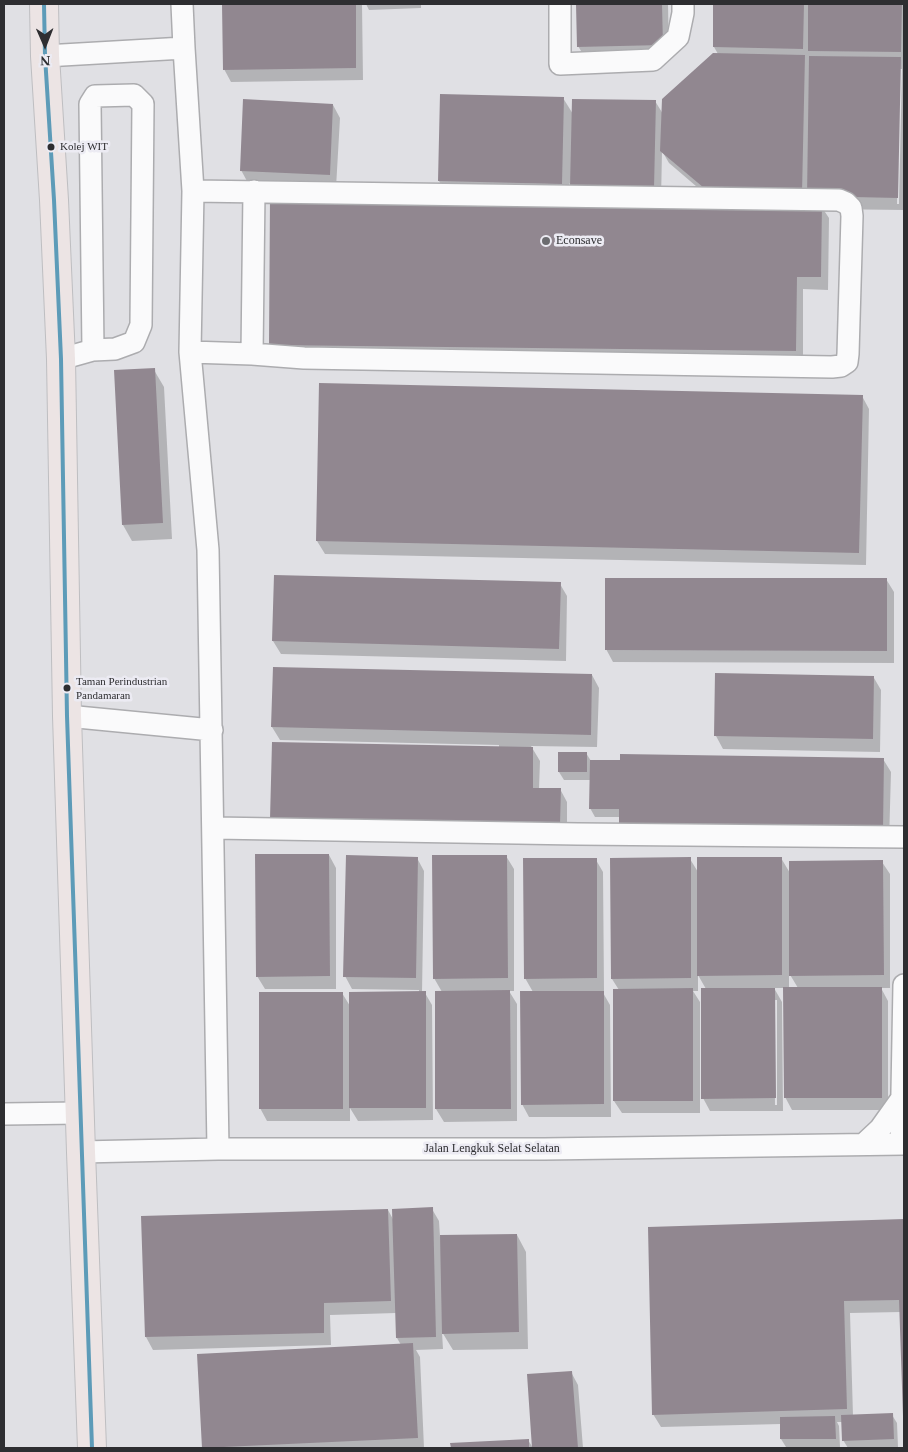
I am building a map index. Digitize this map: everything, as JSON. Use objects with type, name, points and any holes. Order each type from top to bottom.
[{"type":"main road","points":[[44,4],[61,360],[67,716],[79,1114],[92,1448]]},
{"type":"street","points":[[182,4],[193,191],[190,352],[208,550],[218,1149]]},
{"type":"street","points":[[560,4],[560,64],[653,60],[678,37],[683,4]]},
{"type":"street","points":[[45,56],[184,48]]},
{"type":"street","points":[[61,360],[93,350],[114,349],[134,342],[141,325],[143,104],[134,95],[95,96],[90,104],[93,350]]},
{"type":"street","points":[[190,352],[314,358],[840,366],[847,362],[848,354],[852,216],[851,208],[839,200],[193,191]]},
{"type":"street","points":[[252,354],[254,191]]},
{"type":"street","points":[[67,716],[212,730]]},
{"type":"street","points":[[214,828],[904,838]]},
{"type":"street","points":[[903,1144],[904,985]]},
{"type":"street","points":[[864,1144],[903,1105]]},
{"type":"street","points":[[4,1114],[79,1114]]},
{"type":"street","name":"Jalan Lengkuk Selat Selatan","points":[[81,1152],[218,1149],[903,1144]]},
{"type":"building","points":[[222,4],[356,4],[356,68],[223,70]]},
{"type":"building","points":[[576,4],[662,4],[663,45],[577,47]]},
{"type":"building","points":[[713,4],[804,4],[803,49],[713,47]]},
{"type":"building","points":[[808,4],[902,4],[901,52],[808,51]]},
{"type":"building","points":[[713,53],[805,55],[802,194],[710,193],[660,151],[662,99]]},
{"type":"building","points":[[809,56],[901,57],[898,198],[807,196]]},
{"type":"building","points":[[440,94],[564,97],[562,184],[438,181]]},
{"type":"building","points":[[243,99],[333,104],[330,175],[240,171]]},
{"type":"building","points":[[572,99],[656,100],[654,189],[570,187]]},
{"type":"building","name":"Econsave","points":[[270,198],[822,204],[821,277],[797,277],[796,351],[269,345]]},
{"type":"building","points":[[155,368],[163,523],[122,525],[114,370]]},
{"type":"building","points":[[319,383],[863,395],[859,553],[316,541]]},
{"type":"building","points":[[274,575],[561,582],[559,649],[272,641]]},
{"type":"building","points":[[605,578],[887,578],[887,651],[605,650]]},
{"type":"building","points":[[273,667],[592,674],[591,735],[271,727]]},
{"type":"building","points":[[715,673],[874,676],[873,739],[714,736]]},
{"type":"building","points":[[272,742],[533,747],[533,788],[561,788],[560,825],[270,819]]},
{"type":"building","points":[[558,752],[587,752],[587,772],[558,772]]},
{"type":"building","points":[[620,754],[884,758],[883,830],[619,825],[619,809],[589,809],[590,760],[620,760]]},
{"type":"building","points":[[255,854],[329,854],[330,976],[256,977]]},
{"type":"building","points":[[346,855],[418,857],[416,978],[343,977]]},
{"type":"building","points":[[432,855],[507,855],[508,978],[433,979]]},
{"type":"building","points":[[691,857],[691,978],[611,979],[610,858]]},
{"type":"building","points":[[697,857],[782,857],[782,975],[697,976]]},
{"type":"building","points":[[523,858],[597,858],[597,978],[524,979]]},
{"type":"building","points":[[883,860],[884,975],[789,976],[789,861]]},
{"type":"building","points":[[783,987],[882,987],[882,1098],[784,1098]]},
{"type":"building","points":[[693,988],[693,1101],[613,1101],[613,989]]},
{"type":"building","points":[[701,988],[775,988],[776,1098],[701,1099]]},
{"type":"building","points":[[510,990],[511,1109],[435,1109],[435,991]]},
{"type":"building","points":[[426,991],[426,1108],[349,1108],[349,992]]},
{"type":"building","points":[[520,991],[604,991],[604,1104],[521,1105]]},
{"type":"building","points":[[259,992],[343,992],[343,1109],[259,1109]]},
{"type":"building","points":[[433,1207],[436,1337],[396,1338],[392,1209]]},
{"type":"building","points":[[388,1209],[391,1301],[324,1303],[324,1333],[145,1337],[141,1216]]},
{"type":"building","points":[[904,1219],[904,1416],[899,1300],[844,1301],[847,1409],[652,1415],[648,1227]]},
{"type":"building","points":[[517,1234],[519,1332],[442,1334],[440,1235]]},
{"type":"building","points":[[413,1343],[418,1438],[202,1448],[197,1354]]},
{"type":"building","points":[[572,1371],[578,1448],[532,1448],[527,1374]]},
{"type":"building","points":[[893,1413],[894,1439],[842,1441],[841,1415]]},
{"type":"building","points":[[835,1416],[836,1439],[780,1439],[780,1417]]},
{"type":"building","points":[[529,1439],[529,1448],[451,1448],[450,1443]]},
{"type":"transit line","points":[[44,4],[61,359],[67,716],[92,1448]]},
{"type":"place","name":"Kolej WIT","points":[[51,147]]},
{"type":"place","name":"Econsave","points":[[546,241]]},
{"type":"place","name":"Taman Perindustrian Pandamaran","points":[[67,688]]}]
